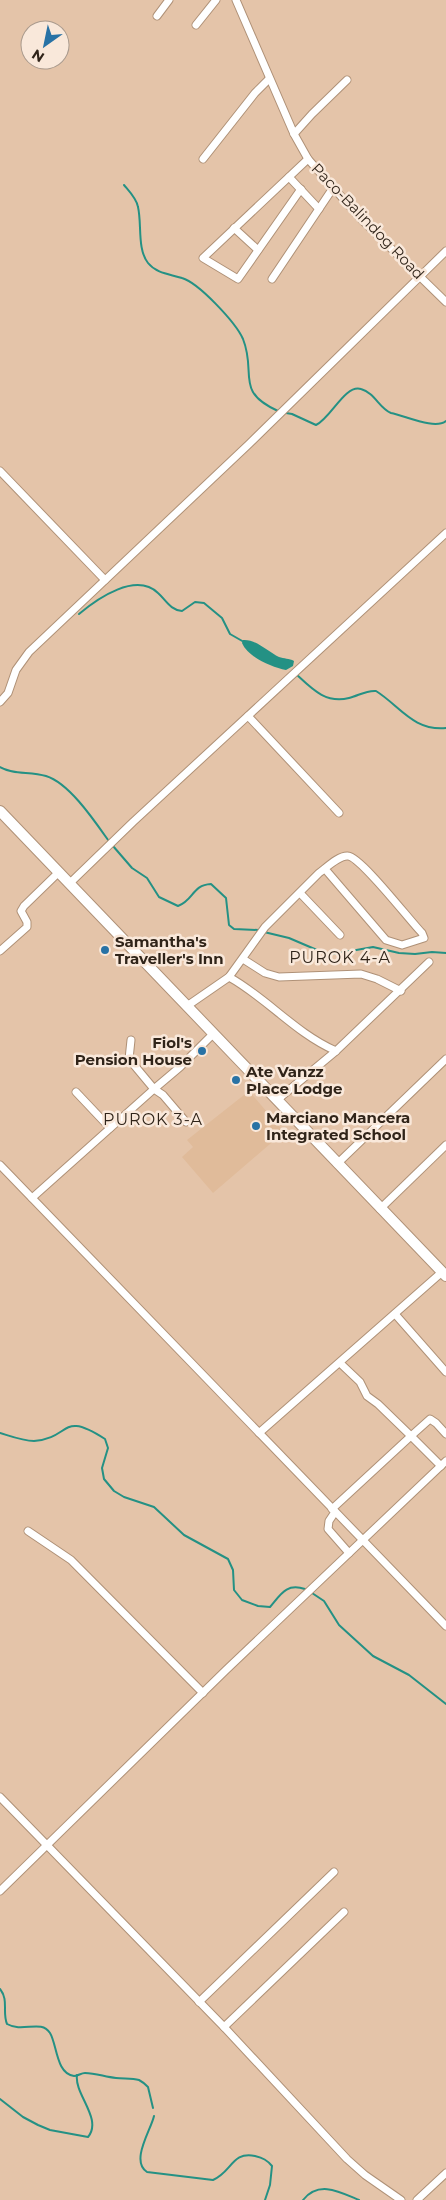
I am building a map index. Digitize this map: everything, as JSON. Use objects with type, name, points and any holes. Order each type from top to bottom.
[{"type":"highway","points":[[0,811],[444,1274]]},
{"type":"street","points":[[157,16],[170,0]]},
{"type":"street","points":[[196,25],[216,0]]},
{"type":"street","name":"Paco-Balindog Road","points":[[236,0],[269,79],[294,134],[308,159],[362,220],[446,302]]},
{"type":"street","points":[[203,159],[255,93],[269,79]]},
{"type":"street","points":[[294,134],[347,80]]},
{"type":"street","points":[[301,189],[238,279],[203,258],[308,159]]},
{"type":"street","points":[[290,177],[319,209]]},
{"type":"street","points":[[272,279],[333,188]]},
{"type":"street","points":[[234,228],[258,250]]},
{"type":"street","points":[[0,702],[8,693],[16,670],[29,652],[249,444],[446,251]]},
{"type":"street","points":[[0,471],[105,580]]},
{"type":"street","points":[[70,883],[133,822],[446,533]]},
{"type":"street","points":[[248,716],[340,813]]},
{"type":"street","points":[[187,1006],[229,977],[257,937],[325,869],[345,856],[354,859],[370,873],[422,933],[424,938],[402,945],[386,940],[325,869]]},
{"type":"street","points":[[0,951],[27,927],[27,922],[21,911],[24,906],[59,872]]},
{"type":"street","points":[[300,893],[340,935]]},
{"type":"street","points":[[243,959],[265,973],[279,977],[361,974],[377,979],[401,991]]},
{"type":"street","points":[[278,1100],[336,1051],[401,991],[429,962]]},
{"type":"street","points":[[229,977],[262,998],[301,1031],[336,1051]]},
{"type":"street","points":[[32,1198],[214,1034]]},
{"type":"street","points":[[131,1040],[129,1059],[186,1122]]},
{"type":"street","points":[[338,1164],[446,1058]]},
{"type":"street","points":[[76,1092],[110,1128]]},
{"type":"street","points":[[380,1209],[446,1145]]},
{"type":"street","points":[[0,1165],[446,1626]]},
{"type":"street","points":[[259,1433],[395,1314],[444,1274]]},
{"type":"street","points":[[395,1314],[446,1372]]},
{"type":"street","points":[[0,1891],[443,1463],[410,1436],[378,1404],[367,1396],[360,1382],[340,1363]]},
{"type":"street","points":[[349,1553],[328,1529],[333,1511],[430,1419],[446,1434]]},
{"type":"street","points":[[28,1531],[72,1560],[204,1693]]},
{"type":"street","points":[[0,1797],[224,2027],[347,2159],[365,2175],[400,2200]]},
{"type":"street","points":[[199,2002],[334,1872]]},
{"type":"street","points":[[224,2027],[344,1912]]},
{"type":"street","points":[[417,2200],[446,2173]]},
{"type":"shaded area","points":[[249,1091],[284,1132],[213,1193],[182,1157],[193,1147],[187,1140]]},
{"type":"water","points":[[243,640],[248,640],[262,646],[279,657],[294,661],[293,666],[286,670],[261,661],[249,653],[242,643]]},
{"type":"waterway","points":[[124,185],[137,204],[142,251],[148,263],[160,272],[182,278],[198,287],[233,323],[243,339],[247,351],[251,389],[264,404],[278,411]]},
{"type":"waterway","points":[[286,413],[316,425],[327,416],[344,396],[355,389],[361,389],[370,394],[383,408],[391,413],[420,422],[435,424],[446,421]]},
{"type":"waterway","points":[[79,614],[96,601],[117,590],[139,585],[149,587],[158,593],[171,607],[178,610],[182,611],[195,602],[204,603],[222,618],[230,634],[244,642]]},
{"type":"waterway","points":[[297,675],[320,694],[333,699],[349,698],[365,692],[376,691],[416,722],[425,726],[446,728]]},
{"type":"waterway","points":[[0,767],[11,771],[46,776],[55,780],[80,803],[108,840]]},
{"type":"waterway","points":[[113,846],[132,868],[147,878],[159,897],[178,906],[200,887],[211,884],[226,898],[229,925],[234,929],[259,930]]},
{"type":"waterway","points":[[264,932],[289,938],[324,953],[334,954],[373,947],[399,953],[446,953]]},
{"type":"waterway","points":[[0,1433],[34,1441],[46,1439],[73,1426],[91,1431],[105,1439],[108,1448],[102,1468],[104,1479],[114,1491],[124,1497],[154,1507],[184,1535],[228,1559],[233,1570],[234,1590],[242,1600],[258,1606],[270,1607],[284,1591],[293,1587],[305,1589]]},
{"type":"waterway","points":[[312,1593],[324,1601],[339,1625],[373,1656],[409,1675],[446,1704]]},
{"type":"waterway","points":[[0,1989],[4,1997],[7,2024],[19,2027],[37,2026],[46,2029],[50,2033],[60,2064],[68,2074],[74,2076],[89,2073],[139,2080],[148,2087],[153,2108]]},
{"type":"waterway","points":[[0,2099],[23,2117],[38,2125],[50,2130],[88,2137],[92,2130],[92,2122],[77,2082],[77,2075]]},
{"type":"waterway","points":[[154,2116],[141,2153],[140,2161],[142,2167],[147,2172],[213,2180],[237,2159],[247,2155],[255,2156],[265,2160],[272,2166],[270,2185],[265,2200]]},
{"type":"waterway","points":[[303,2200],[316,2190],[323,2189],[337,2191],[359,2200]]},
{"type":"place","name":"Samantha's Traveller's Inn","points":[[105,950]]},
{"type":"place","name":"Fiol's Pension House","points":[[202,1051]]},
{"type":"place","name":"Ate Vanzz Place Lodge","points":[[236,1080]]},
{"type":"place","name":"Marciano Mancera Integrated School","points":[[256,1126]]},
{"type":"district","name":"PUROK 4-A","points":[[340,957]]},
{"type":"district","name":"PUROK 3-A","points":[[153,1119]]}]
